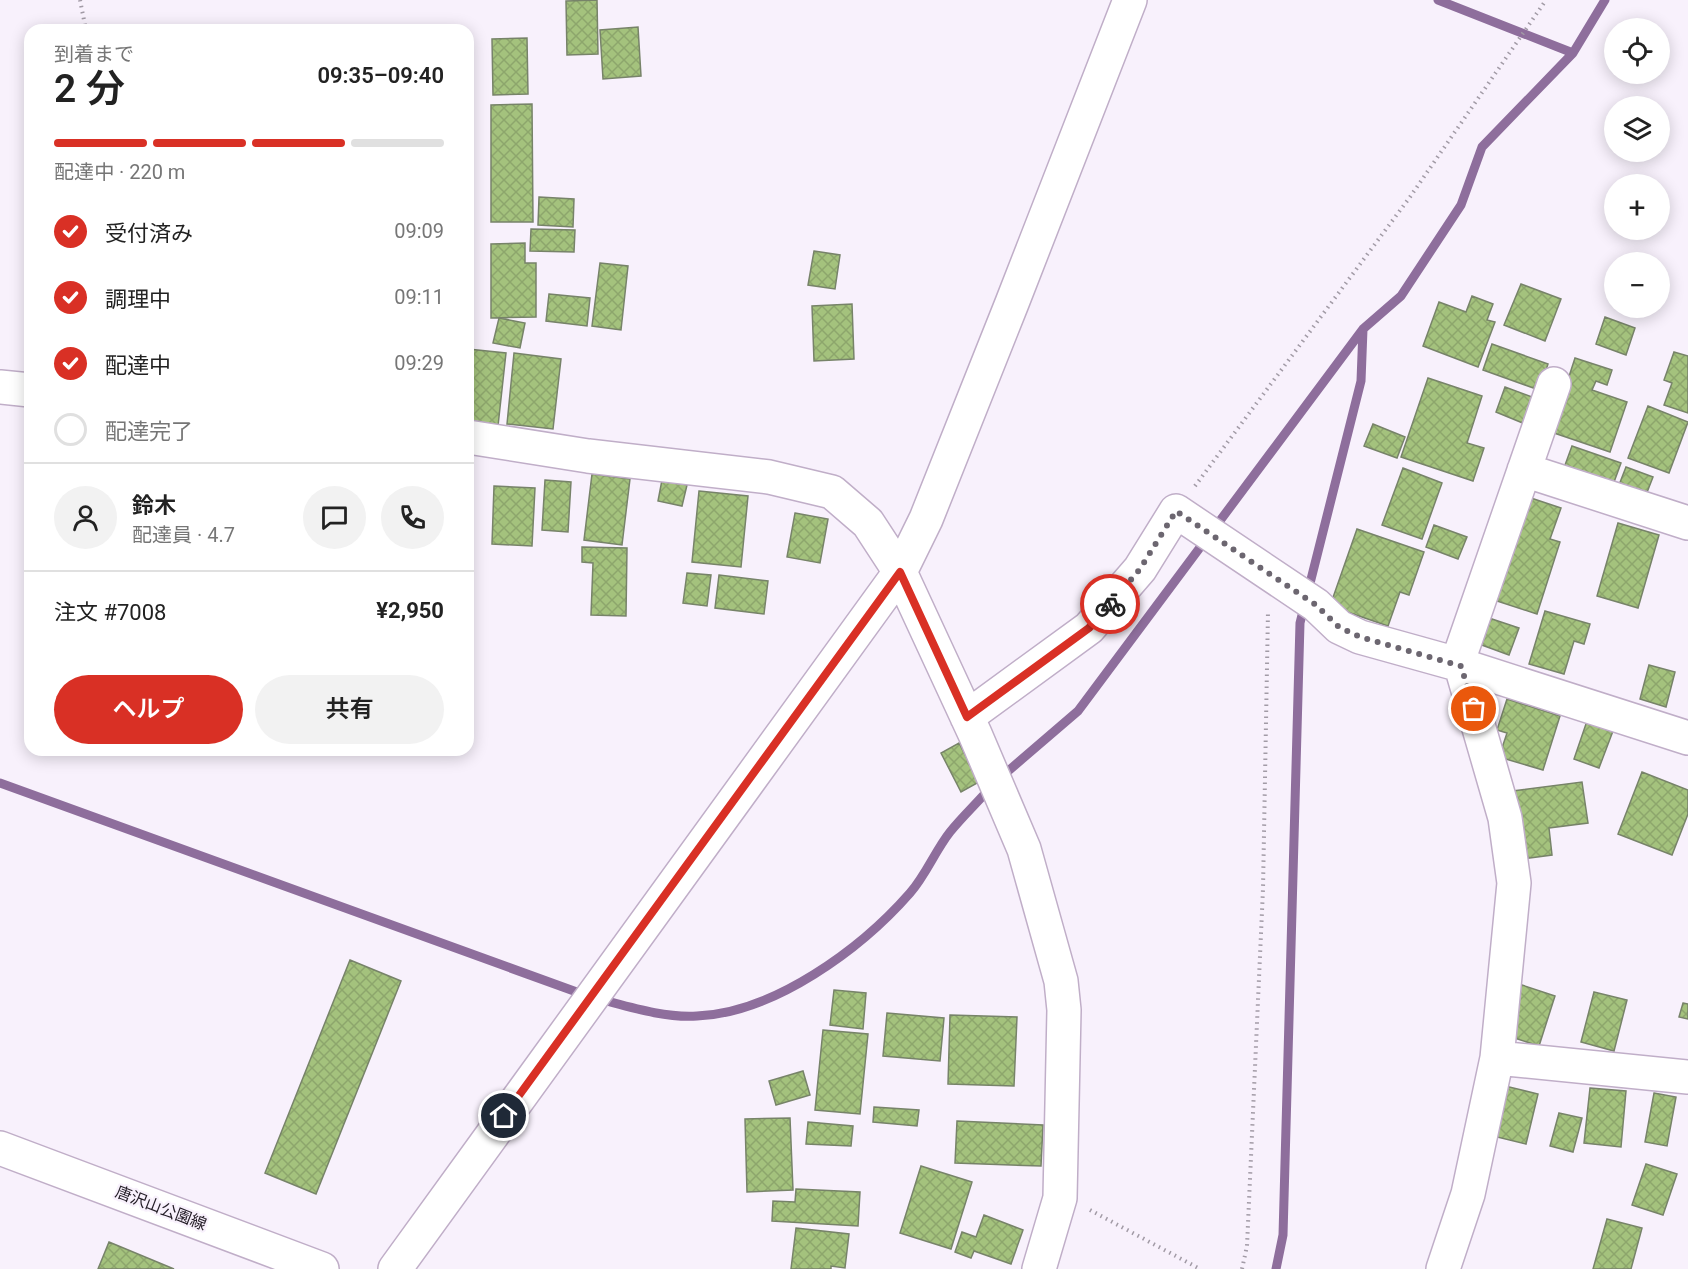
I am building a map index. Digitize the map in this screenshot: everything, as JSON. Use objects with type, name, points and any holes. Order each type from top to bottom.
[{"type":"street","points":[[395,1269],[900,572],[926,519],[1130,0]]},
{"type":"street","points":[[1443,1269],[1468,1194],[1497,1058],[1514,883],[1505,818],[1459,665],[1554,384]]},
{"type":"street","points":[[0,387],[24,389]]},
{"type":"street","points":[[474,438],[588,456],[769,477],[832,492],[868,523],[900,572],[967,717],[1024,849],[1061,981],[1064,1010],[1060,1198],[1039,1269]]},
{"type":"street","points":[[1524,470],[1688,523]]},
{"type":"street","points":[[967,717],[1089,628],[1140,569],[1181,514],[1231,550],[1316,605],[1339,627],[1360,637],[1459,665],[1688,738]]},
{"type":"street","points":[[1497,1058],[1688,1077]]},
{"type":"street","name":"唐沢山公園線","points":[[0,1148],[321,1269]]},
{"type":"path","points":[[80,0],[85,24]]},
{"type":"path","points":[[1181,514],[1410,197],[1546,0]]},
{"type":"path","points":[[1242,1269],[1247,1246],[1274,578]]},
{"type":"path","points":[[1060,1198],[1073,1201],[1200,1269]]},
{"type":"building","points":[[597,0],[598,54],[567,55],[566,1]]},
{"type":"building","points":[[638,27],[641,76],[603,79],[600,30]]},
{"type":"building","points":[[527,38],[528,94],[493,95],[492,39]]},
{"type":"building","points":[[532,104],[533,222],[491,222],[491,105]]},
{"type":"building","points":[[539,197],[574,199],[573,227],[538,225]]},
{"type":"building","points":[[531,229],[575,230],[574,252],[530,251]]},
{"type":"building","points":[[525,243],[525,263],[536,263],[536,317],[491,318],[491,244]]},
{"type":"building","points":[[814,251],[840,255],[835,289],[808,285]]},
{"type":"building","points":[[600,263],[628,266],[621,330],[592,326]]},
{"type":"building","points":[[1521,284],[1561,299],[1545,341],[1504,325]]},
{"type":"building","points":[[549,294],[590,298],[587,326],[546,321]]},
{"type":"building","points":[[1472,296],[1493,304],[1487,320],[1495,322],[1478,367],[1423,346],[1439,302],[1466,312]]},
{"type":"building","points":[[852,304],[854,359],[814,361],[812,306]]},
{"type":"building","points":[[499,318],[525,323],[520,348],[493,343]]},
{"type":"building","points":[[1605,318],[1635,328],[1626,355],[1596,344]]},
{"type":"building","points":[[1492,344],[1548,364],[1539,390],[1483,370]]},
{"type":"building","points":[[474,350],[506,353],[498,426],[474,423]]},
{"type":"building","points":[[1674,352],[1688,356],[1688,413],[1664,405],[1672,383],[1664,380]]},
{"type":"building","points":[[514,353],[561,359],[553,429],[507,424]]},
{"type":"building","points":[[1575,358],[1612,370],[1607,385],[1596,381],[1592,390],[1627,402],[1610,452],[1551,432]]},
{"type":"building","points":[[1428,378],[1482,396],[1467,443],[1484,448],[1473,481],[1401,457]]},
{"type":"building","points":[[1505,387],[1540,400],[1530,426],[1496,412]]},
{"type":"building","points":[[1648,406],[1688,422],[1669,473],[1628,458]]},
{"type":"building","points":[[1373,424],[1405,437],[1397,458],[1364,446]]},
{"type":"building","points":[[1572,446],[1621,463],[1610,493],[1561,476]]},
{"type":"building","points":[[1626,467],[1653,477],[1644,500],[1617,490]]},
{"type":"building","points":[[1403,468],[1442,483],[1422,539],[1382,525]]},
{"type":"building","points":[[592,474],[630,479],[622,545],[584,540]]},
{"type":"building","points":[[545,480],[571,482],[568,532],[542,530]]},
{"type":"building","points":[[662,480],[687,485],[682,506],[658,501]]},
{"type":"building","points":[[494,486],[535,488],[532,546],[492,544]]},
{"type":"building","points":[[699,491],[748,496],[741,567],[692,562]]},
{"type":"building","points":[[1528,497],[1561,508],[1550,539],[1560,542],[1537,614],[1494,600]]},
{"type":"building","points":[[795,513],[828,519],[820,563],[787,557]]},
{"type":"building","points":[[1618,523],[1659,535],[1638,608],[1597,596]]},
{"type":"building","points":[[1434,525],[1467,537],[1458,559],[1426,547]]},
{"type":"building","points":[[1357,529],[1424,552],[1409,595],[1400,592],[1388,626],[1330,606]]},
{"type":"building","points":[[582,547],[627,548],[626,616],[591,615],[593,563],[582,562]]},
{"type":"building","points":[[687,573],[711,575],[707,606],[683,603]]},
{"type":"building","points":[[719,575],[768,581],[764,614],[715,608]]},
{"type":"building","points":[[1545,611],[1590,624],[1584,644],[1574,641],[1564,674],[1529,664]]},
{"type":"building","points":[[1489,618],[1519,628],[1509,655],[1479,644]]},
{"type":"building","points":[[1649,665],[1675,672],[1666,707],[1640,699]]},
{"type":"building","points":[[1507,699],[1560,716],[1543,770],[1499,757],[1507,733],[1497,730]]},
{"type":"building","points":[[1587,721],[1613,731],[1599,768],[1574,759]]},
{"type":"building","points":[[959,743],[979,782],[961,792],[941,753]]},
{"type":"building","points":[[1642,772],[1688,790],[1688,814],[1672,855],[1618,834]]},
{"type":"building","points":[[1582,782],[1588,823],[1549,828],[1552,855],[1522,859],[1513,791]]},
{"type":"building","points":[[350,960],[401,981],[316,1194],[265,1173]]},
{"type":"building","points":[[1519,984],[1555,996],[1539,1046],[1502,1034]]},
{"type":"building","points":[[834,990],[866,993],[863,1029],[830,1025]]},
{"type":"building","points":[[1594,992],[1627,1000],[1614,1051],[1581,1042]]},
{"type":"building","points":[[1683,1003],[1688,1004],[1688,1019],[1679,1017]]},
{"type":"building","points":[[887,1013],[944,1018],[940,1061],[883,1056]]},
{"type":"building","points":[[950,1015],[1017,1017],[1014,1086],[948,1084]]},
{"type":"building","points":[[823,1030],[868,1034],[860,1114],[815,1110]]},
{"type":"building","points":[[803,1071],[810,1095],[776,1105],[769,1081]]},
{"type":"building","points":[[1505,1086],[1538,1094],[1526,1144],[1493,1136]]},
{"type":"building","points":[[1590,1088],[1626,1091],[1621,1147],[1584,1143]]},
{"type":"building","points":[[1654,1093],[1676,1097],[1667,1146],[1645,1142]]},
{"type":"building","points":[[874,1107],[919,1110],[917,1126],[873,1122]]},
{"type":"building","points":[[1559,1113],[1582,1118],[1573,1152],[1550,1146]]},
{"type":"building","points":[[790,1118],[793,1190],[747,1192],[745,1119]]},
{"type":"building","points":[[957,1121],[1043,1125],[1041,1166],[955,1163]]},
{"type":"building","points":[[808,1122],[853,1126],[851,1146],[806,1144]]},
{"type":"building","points":[[1646,1164],[1677,1174],[1663,1215],[1632,1205]]},
{"type":"building","points":[[921,1166],[972,1182],[951,1249],[900,1233]]},
{"type":"building","points":[[796,1189],[860,1192],[858,1226],[772,1221],[773,1201],[795,1202]]},
{"type":"building","points":[[984,1215],[1023,1230],[1011,1264],[974,1251],[971,1258],[955,1252],[962,1232],[976,1237]]},
{"type":"building","points":[[1607,1219],[1642,1228],[1631,1269],[1593,1269]]},
{"type":"building","points":[[796,1228],[849,1234],[845,1268],[831,1266],[831,1269],[791,1269]]},
{"type":"building","points":[[109,1242],[174,1269],[98,1269]]},
{"type":"waterway","points":[[1438,0],[1573,53]]},
{"type":"waterway","points":[[1000,778],[1078,711],[1363,329],[1401,296],[1461,205],[1482,147],[1573,53],[1605,0]]},
{"type":"waterway","points":[[1276,1269],[1283,1235],[1300,623],[1361,381],[1363,329]]},
{"type":"waterway","points":[[0,783],[585,995]]},
{"type":"waterway","points":[[599,999],[660,1014],[697,1016],[726,1012],[785,991],[841,956],[890,914],[916,886],[950,832],[990,788]]},
{"type":"way so far","points":[[1110,604],[1140,569],[1176,511],[1316,605],[1339,627],[1360,637],[1461,666],[1474,709]]},
{"type":"route","points":[[504,1116],[900,572],[967,717],[1089,628],[1110,604]]}]
